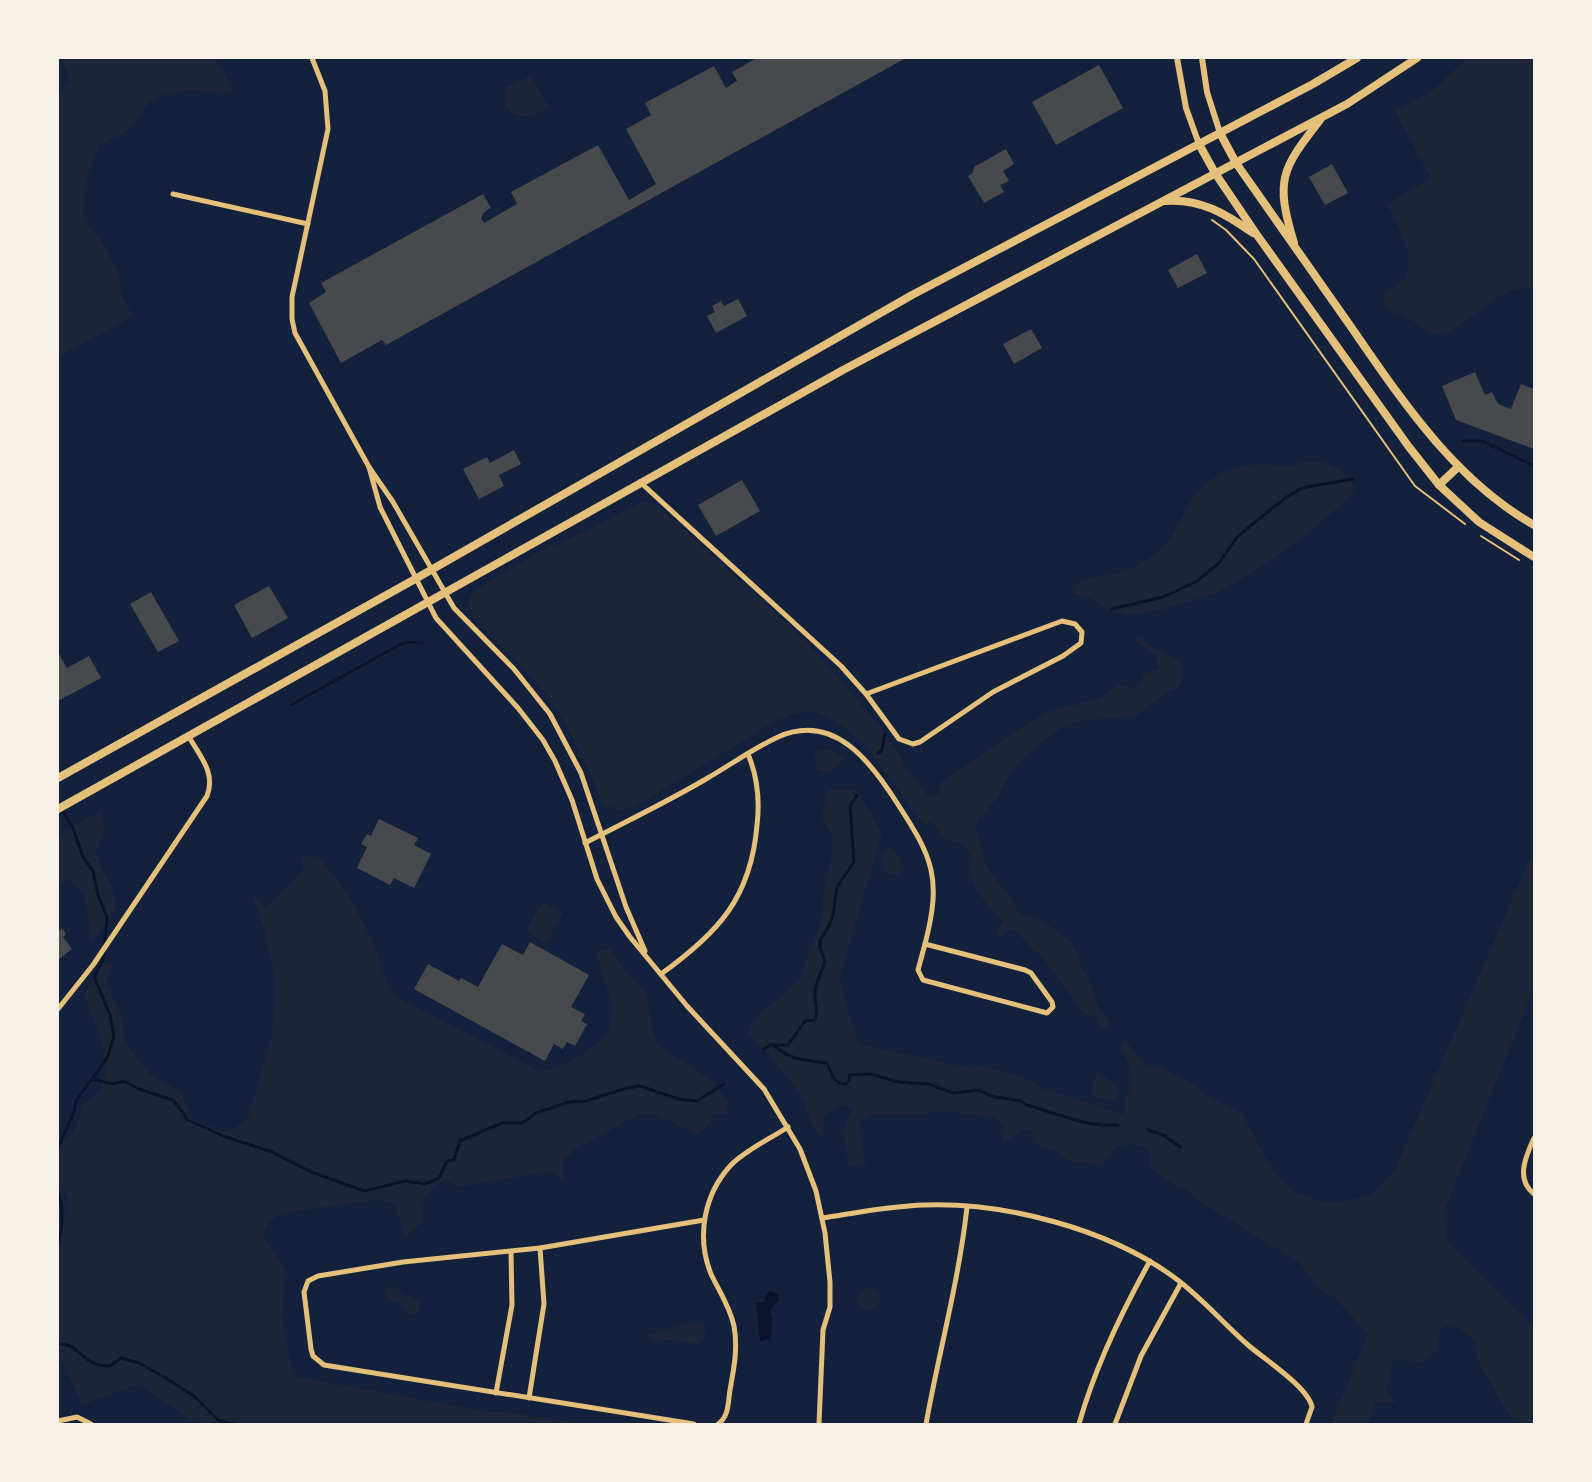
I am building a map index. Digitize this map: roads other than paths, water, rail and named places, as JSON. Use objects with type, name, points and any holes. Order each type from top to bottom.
[{"type":"main road","points":[[58,778],[417,578],[912,295],[1313,84],[1357,58]]},
{"type":"main road","points":[[58,810],[640,482],[843,370],[1321,118],[1370,90],[1417,58]]},
{"type":"main road","points":[[1296,250],[1282,194],[1283,179],[1293,155],[1321,118]]},
{"type":"main road","points":[[1220,133],[1236,163],[1399,395],[1458,467],[1497,500],[1534,525]]},
{"type":"main road","points":[[1199,144],[1215,173],[1257,235],[1409,447],[1439,485],[1479,522],[1534,557]]},
{"type":"main road","points":[[1161,201],[1186,201],[1205,204],[1225,214],[1257,235]]},
{"type":"main road","points":[[1439,485],[1458,467]]},
{"type":"street","points":[[314,58],[325,91],[328,129],[292,297],[292,319],[295,333],[369,467],[393,502],[444,593],[458,612],[514,669],[550,714],[581,773],[626,907],[648,956]]},
{"type":"street","points":[[1177,58],[1186,108],[1199,144]]},
{"type":"street","points":[[1197,58],[1220,133]]},
{"type":"street","points":[[1202,58],[1206,86]]},
{"type":"street","points":[[173,194],[308,224]]},
{"type":"street","points":[[369,467],[380,507],[428,602],[446,632],[490,676],[543,740],[572,800],[597,878],[616,917],[630,937],[648,956],[687,1006],[756,1080],[788,1127],[808,1166],[816,1190],[828,1253],[830,1300],[823,1330],[819,1424]]},
{"type":"street","points":[[640,482],[841,666],[866,694],[899,738],[913,744],[924,740],[993,692],[1078,646],[1083,638],[1082,632],[1075,624],[1062,621],[866,694]]},
{"type":"street","points":[[585,842],[704,780],[778,737],[816,732],[844,741],[867,760],[914,828],[927,852],[932,869],[934,905],[924,944],[918,970],[923,980],[1047,1013],[1053,1007],[1052,1002],[1031,973],[1025,970],[924,944]]},
{"type":"street","points":[[58,1009],[93,965],[207,796],[210,785],[209,773],[189,737]]},
{"type":"street","points":[[661,974],[685,958],[720,924],[739,896],[748,877],[756,843],[759,810],[758,785],[748,754]]},
{"type":"street","points":[[718,1424],[726,1415],[736,1359],[736,1342],[728,1308],[706,1260],[704,1220],[713,1190],[732,1164],[788,1127]]},
{"type":"street","points":[[1534,1138],[1525,1158],[1523,1172],[1526,1183],[1534,1194]]},
{"type":"street","points":[[822,1218],[924,1205],[967,1207],[1056,1223],[1107,1240],[1150,1261],[1181,1283],[1270,1365],[1306,1394],[1312,1407],[1306,1424]]},
{"type":"street","points":[[926,1424],[938,1360],[962,1255],[967,1207]]},
{"type":"street","points":[[694,1424],[324,1365],[313,1356],[311,1349],[304,1292],[308,1281],[318,1276],[404,1262],[540,1248],[704,1220]]},
{"type":"street","points":[[529,1398],[544,1304],[540,1248]]},
{"type":"street","points":[[496,1393],[512,1305],[511,1252]]},
{"type":"street","points":[[1079,1424],[1096,1372],[1117,1324],[1150,1261]]},
{"type":"street","points":[[1115,1424],[1141,1356],[1181,1283]]},
{"type":"street","points":[[58,1421],[70,1417],[85,1420],[92,1424]]},
{"type":"waterway","points":[[1463,441],[1482,441],[1534,466]]},
{"type":"waterway","points":[[1112,609],[1163,597],[1197,581],[1219,563],[1238,536],[1285,498],[1302,488],[1353,479]]},
{"type":"waterway","points":[[291,705],[399,645],[409,642],[423,643]]},
{"type":"waterway","points":[[878,754],[882,749],[885,734]]},
{"type":"waterway","points":[[764,1049],[770,1045],[788,1045],[805,1021],[815,1020],[817,1013],[816,988],[825,961],[820,948],[820,940],[829,926],[833,915],[837,887],[854,862],[850,806],[857,795]]},
{"type":"waterway","points":[[58,803],[73,828],[83,857],[93,871],[98,895],[107,917],[103,960],[94,976],[110,1015],[114,1037],[107,1058],[76,1101],[74,1112],[58,1148]]},
{"type":"waterway","points":[[774,1046],[793,1057],[827,1063],[833,1077],[839,1083],[846,1084],[850,1080],[849,1075],[871,1074],[898,1082],[929,1084],[953,1093],[979,1090],[991,1096],[1021,1101],[1027,1105],[1082,1122],[1118,1125]]},
{"type":"waterway","points":[[92,1079],[113,1084],[124,1081],[139,1089],[173,1100],[188,1120],[223,1136],[272,1152],[309,1171],[364,1191],[406,1181],[425,1184],[439,1178],[447,1161],[454,1160],[460,1141],[502,1123],[522,1123],[536,1113],[569,1102],[586,1101],[627,1088],[640,1086],[678,1099],[697,1101],[724,1084]]},
{"type":"waterway","points":[[1148,1130],[1163,1135],[1180,1147]]},
{"type":"waterway","points":[[58,1192],[62,1218],[58,1245]]},
{"type":"waterway","points":[[58,1344],[65,1344],[93,1363],[100,1365],[110,1366],[121,1358],[139,1363],[194,1396],[219,1421],[234,1424]]}]
